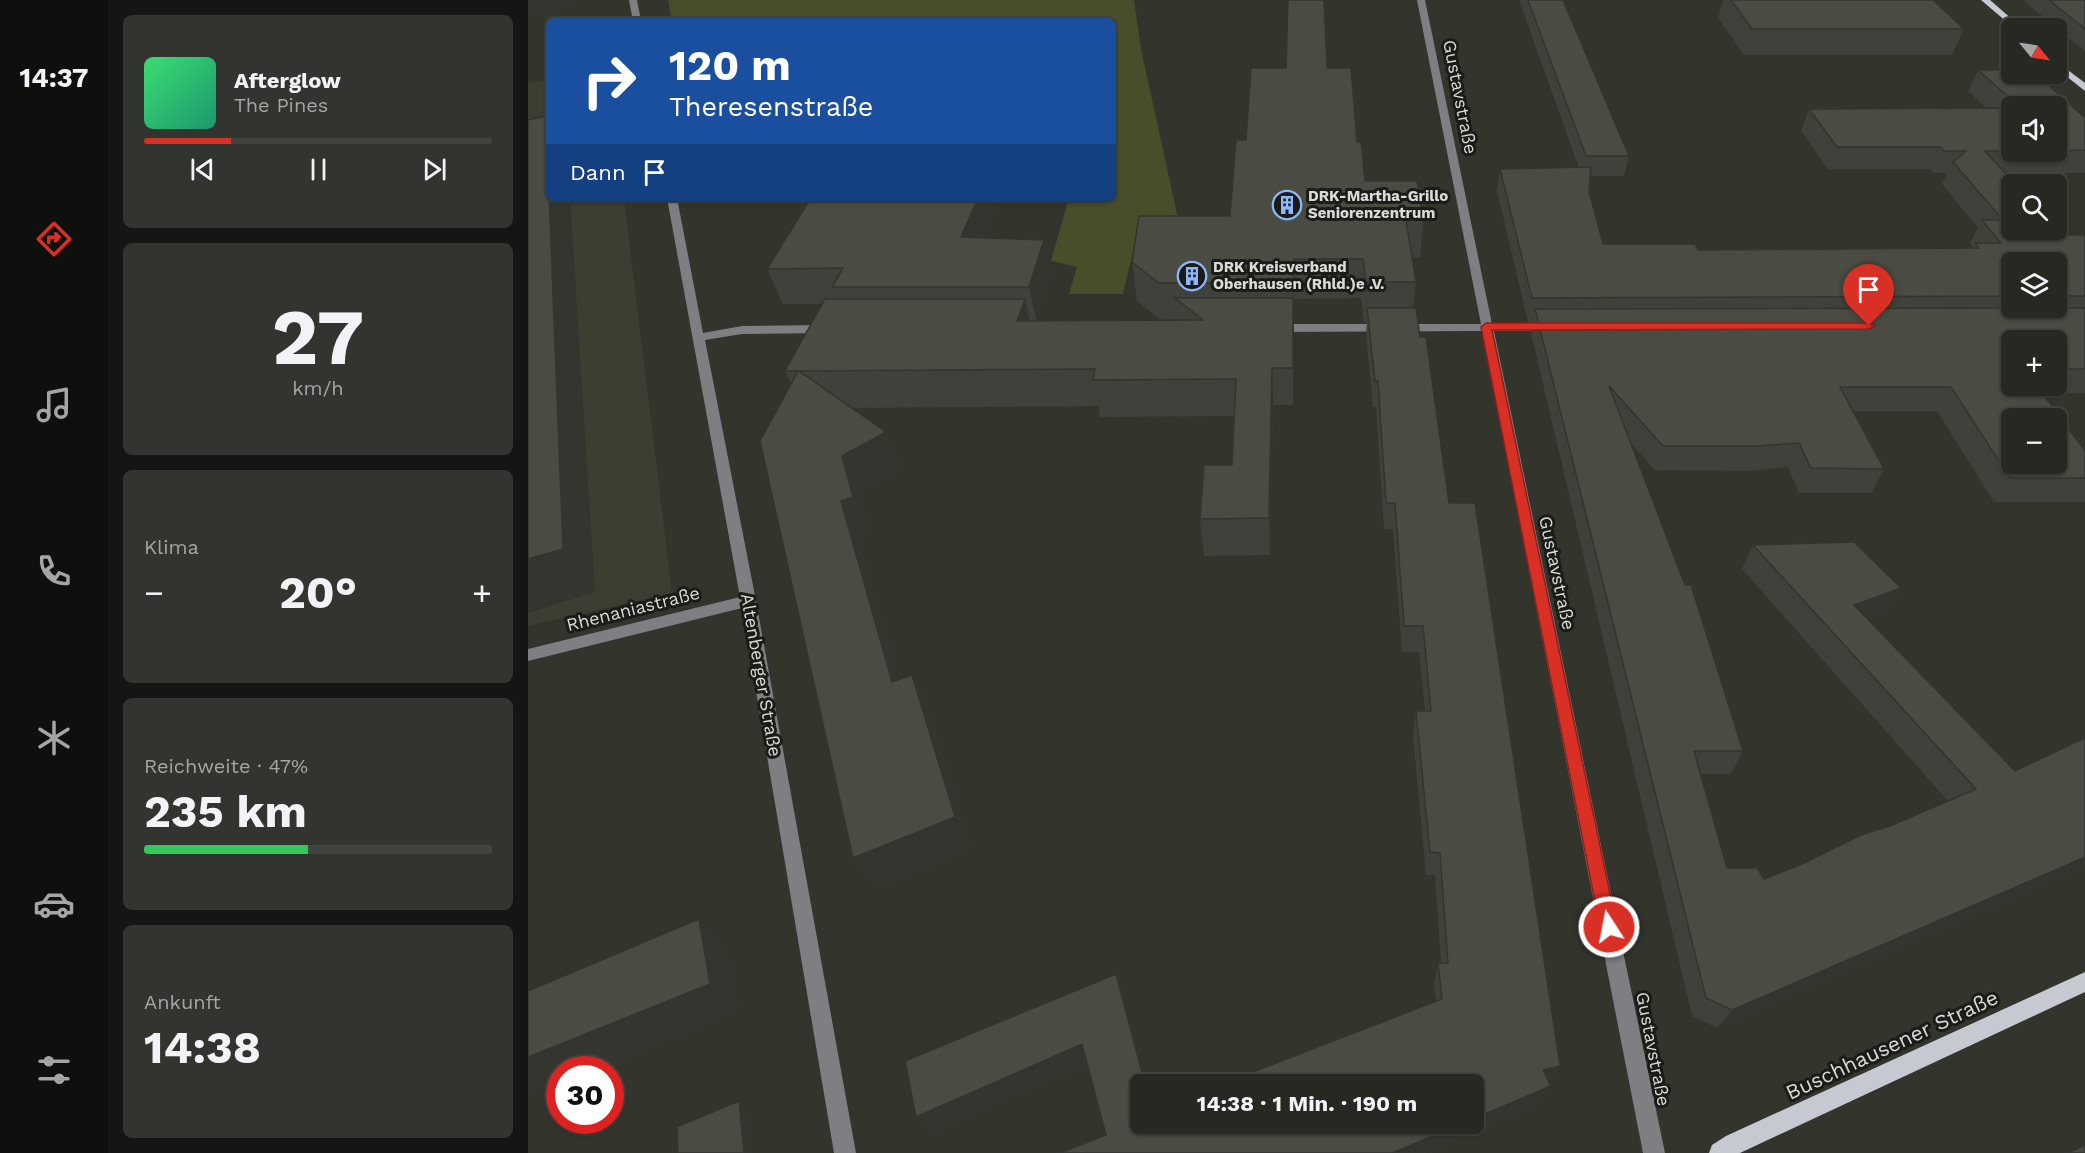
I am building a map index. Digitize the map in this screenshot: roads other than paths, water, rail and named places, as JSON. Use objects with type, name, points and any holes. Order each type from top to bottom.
[{"type":"main road","points":[[1985,0],[2006,18]]},
{"type":"main road","points":[[2067,72],[2085,88]]},
{"type":"main road","name":"Buschhausener Straße","points":[[1720,1153],[1734,1144],[2085,982]]},
{"type":"street","points":[[633,0],[636,18]]},
{"type":"street","name":"Gustavstraße","points":[[1421,0],[1654,1153]]},
{"type":"street","name":"Altenberger Straße","points":[[673,201],[748,601],[845,1153]]},
{"type":"street","points":[[1258,328],[1558,327]]},
{"type":"street","points":[[699,337],[742,330],[838,329]]},
{"type":"street","name":"Rhenaniastraße","points":[[528,655],[748,601]]},
{"type":"place","name":"DRK-Martha-Grillo Seniorenzentrum","points":[[1287,205]]},
{"type":"place","name":"DRK Kreisverband Oberhausen (Rhld.)e .V.","points":[[1192,276]]}]
